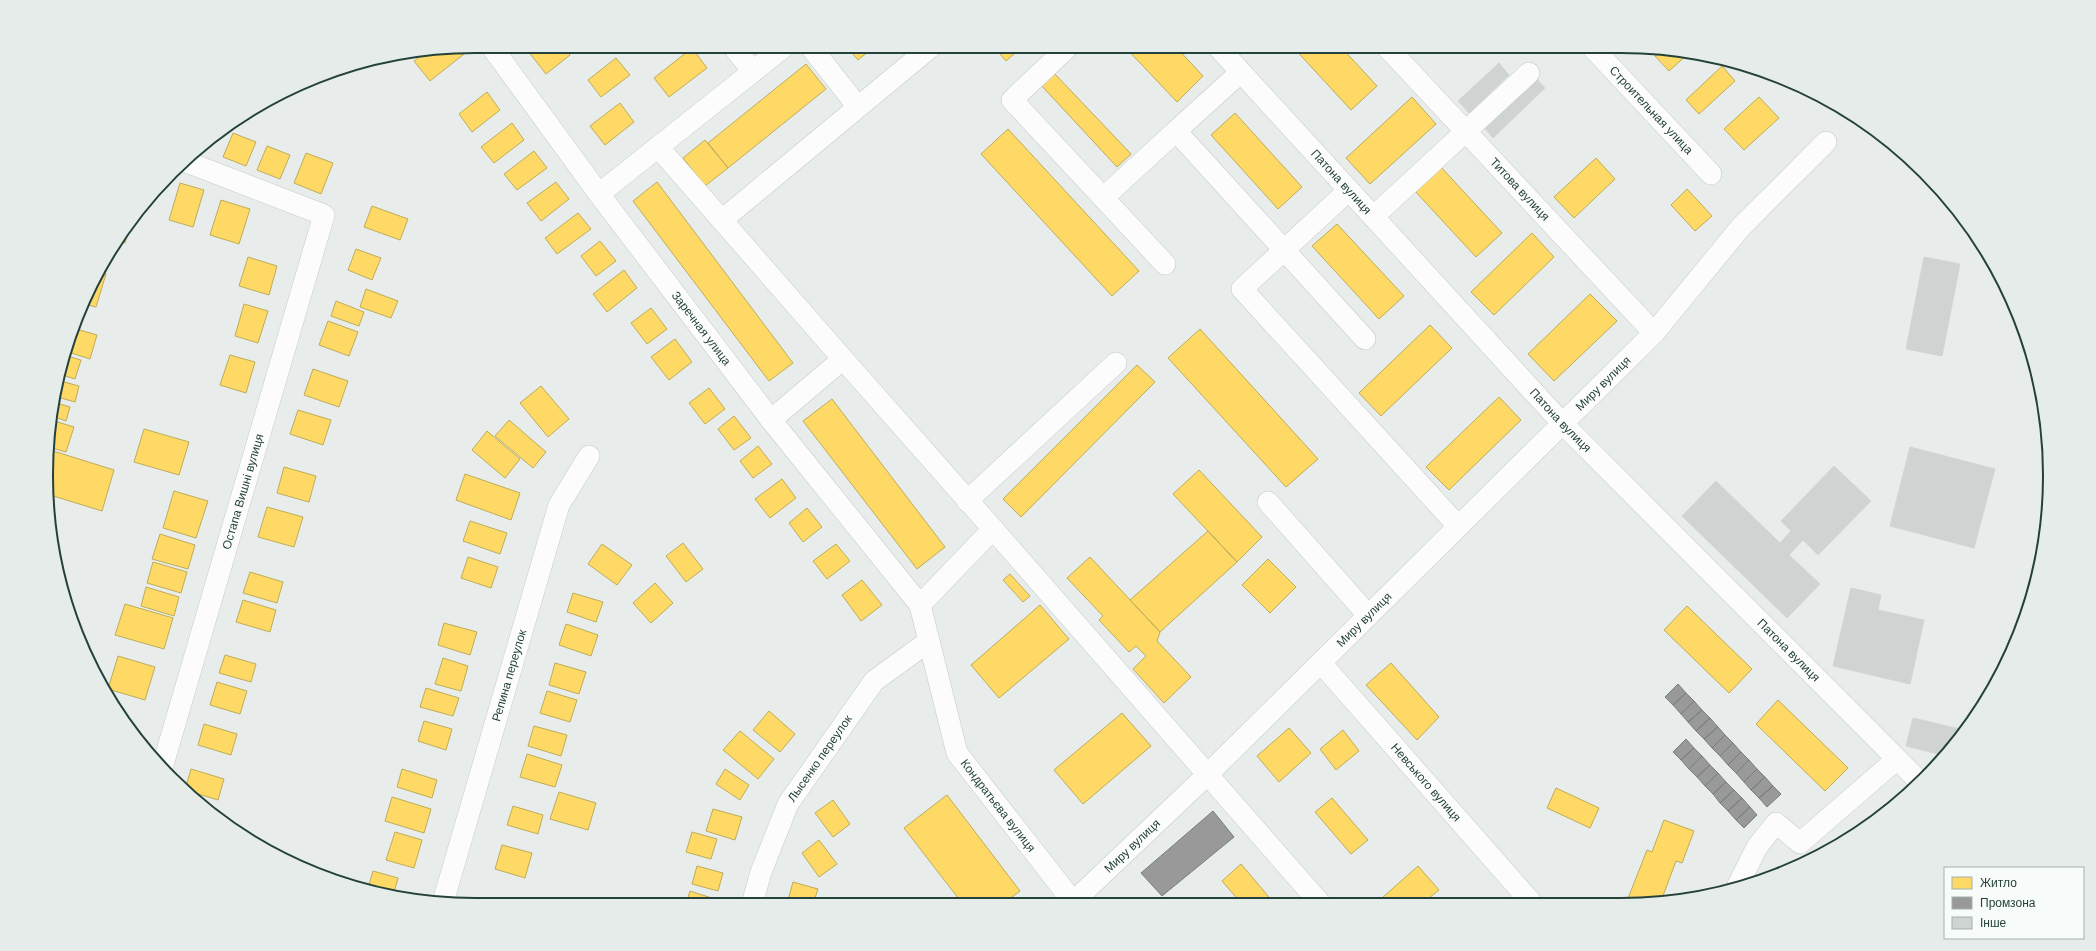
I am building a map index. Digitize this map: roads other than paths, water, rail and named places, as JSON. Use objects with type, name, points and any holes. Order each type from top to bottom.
[{"type":"street","name":"Заречная улица","points":[[496,53],[599,194],[771,420],[920,605]]},
{"type":"street","points":[[738,53],[753,72]]},
{"type":"street","points":[[599,194],[776,53]]},
{"type":"street","points":[[816,53],[858,107]]},
{"type":"street","points":[[722,220],[924,53]]},
{"type":"street","points":[[1062,53],[1012,100],[1164,264]]},
{"type":"street","name":"Патона вулиця","points":[[1223,53],[1562,424],[1915,777]]},
{"type":"street","name":"Титова вулиця","points":[[1393,53],[1654,333]]},
{"type":"street","name":"Строительная улица","points":[[1598,53],[1711,174]]},
{"type":"street","points":[[1103,198],[1241,72]]},
{"type":"street","points":[[1373,217],[1529,73]]},
{"type":"street","points":[[1176,131],[1365,339]]},
{"type":"street","name":"Миру вулиця","points":[[1078,898],[1207,775],[1321,663],[1368,614],[1654,333],[1740,228],[1826,142]]},
{"type":"street","points":[[658,147],[1315,898]]},
{"type":"street","name":"Остапа Вишні вулиця","points":[[164,761],[324,215],[191,164]]},
{"type":"street","points":[[1349,190],[1242,289],[1458,526]]},
{"type":"street","points":[[771,420],[844,359]]},
{"type":"street","points":[[967,500],[1116,363]]},
{"type":"street","name":"Репина переулок","points":[[445,897],[559,505],[589,456]]},
{"type":"street","points":[[1268,502],[1368,614]]},
{"type":"street","points":[[920,605],[993,530]]},
{"type":"street","name":"Кондратьєва вулиця","points":[[920,605],[957,753],[1069,898]]},
{"type":"street","name":"Лысенко переулок","points":[[754,898],[761,872],[788,804],[874,681],[929,641]]},
{"type":"street","name":"Невського вулиця","points":[[1321,663],[1527,898]]},
{"type":"street","points":[[1740,881],[1757,847],[1776,823],[1800,843],[1898,759]]}]
